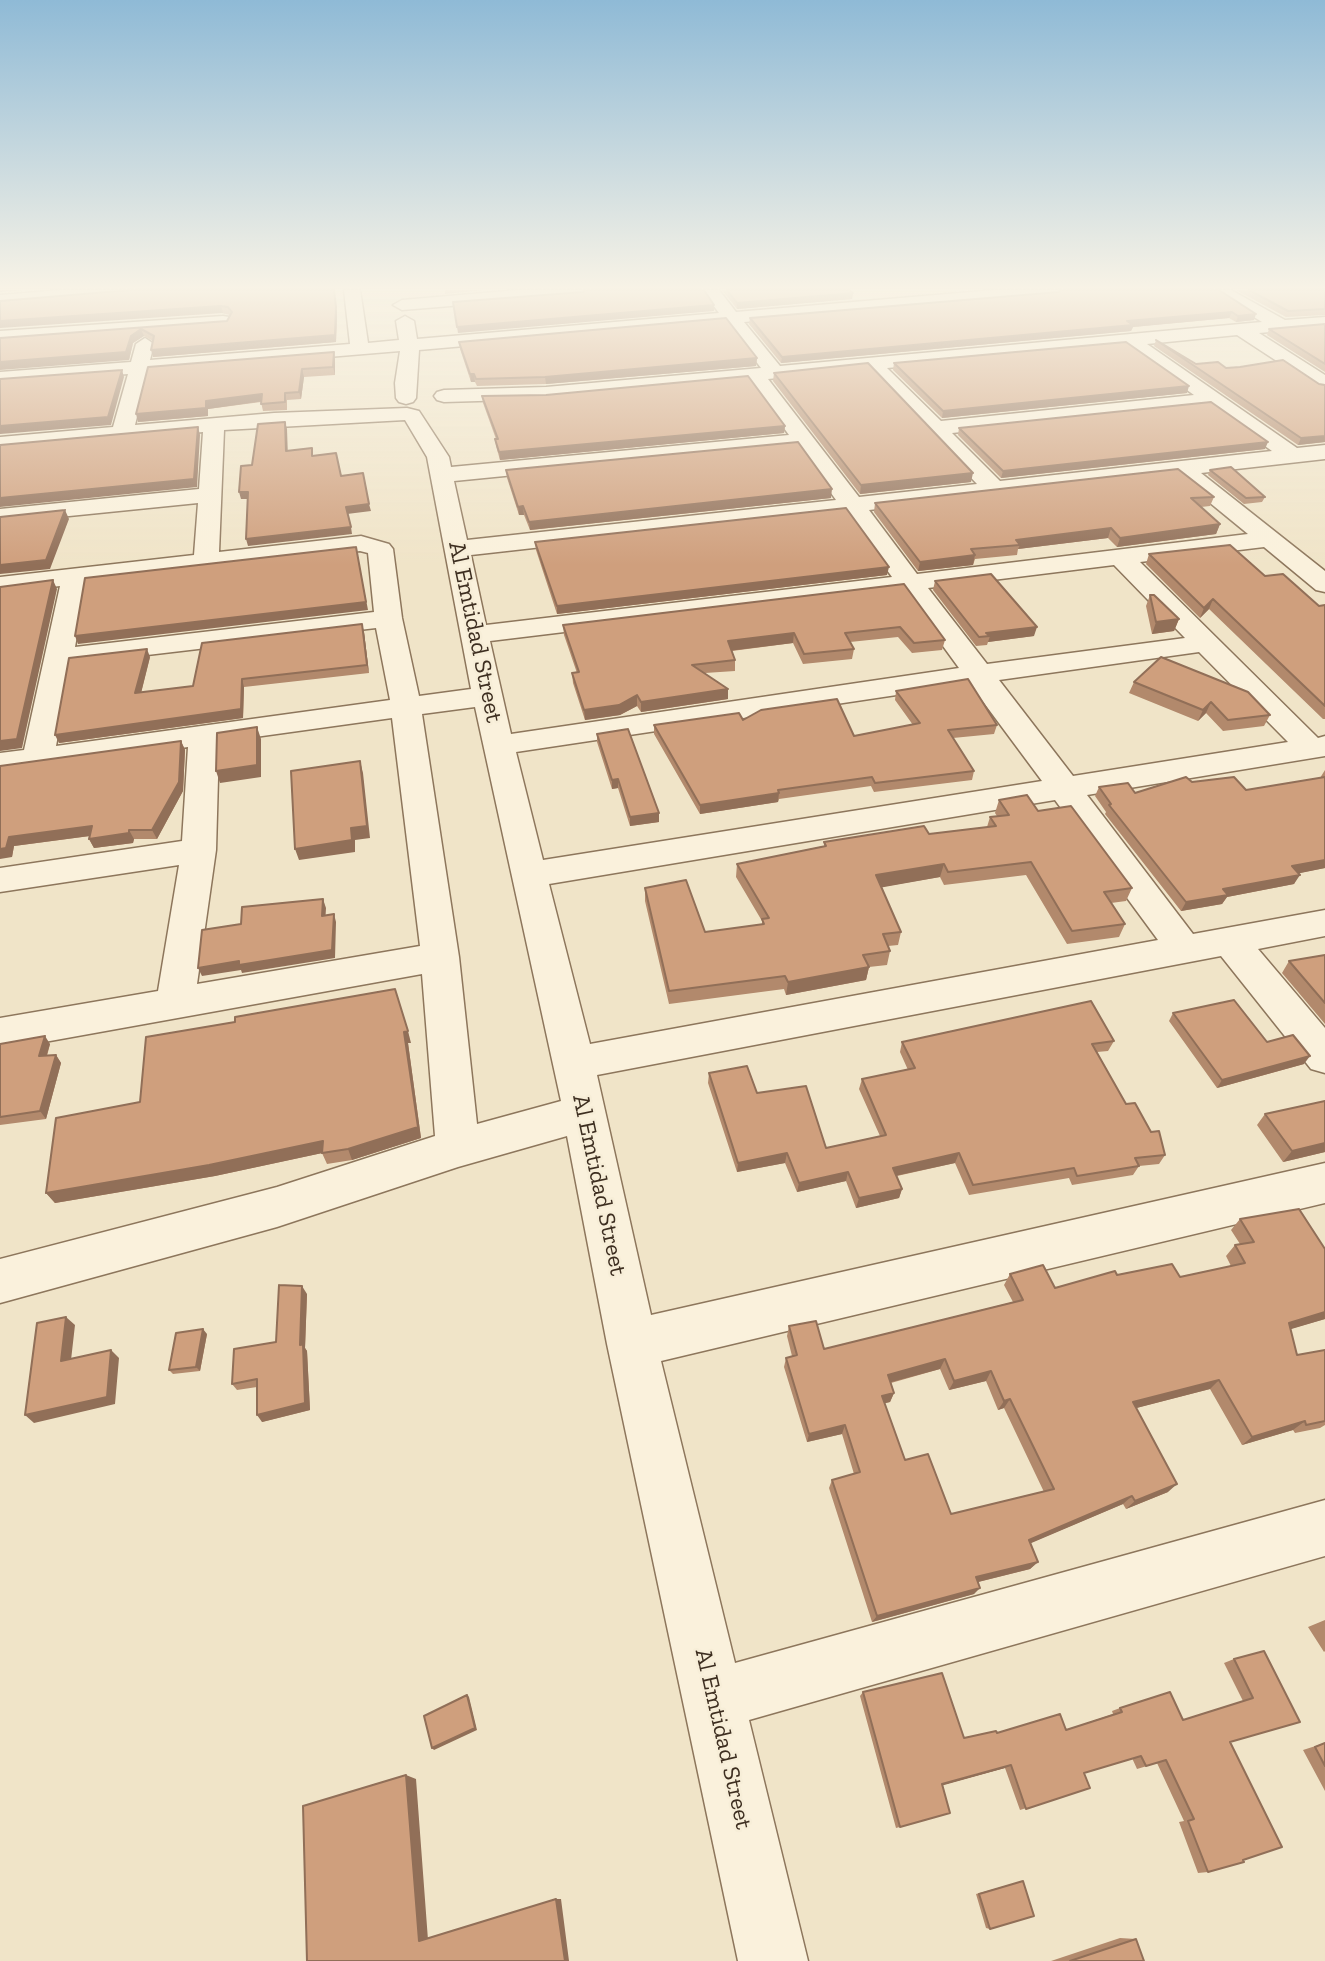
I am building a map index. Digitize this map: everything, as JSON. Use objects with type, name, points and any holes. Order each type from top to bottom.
[{"type":"street","points":[[122,433],[136,382]]},
{"type":"street","points":[[405,382],[407,406]]},
{"type":"street","points":[[425,382],[441,414]]},
{"type":"street","points":[[407,406],[431,415],[546,393],[678,382]]},
{"type":"street","points":[[769,382],[803,440],[1185,950]]},
{"type":"street","points":[[891,382],[995,489]]},
{"type":"street","points":[[1185,382],[1292,456]]},
{"type":"street","points":[[937,428],[1210,400]]},
{"type":"street","points":[[0,444],[407,406],[441,414],[803,440]]},
{"type":"street","name":"Al Emtidad Street","points":[[441,414],[457,549],[487,696],[573,1063],[632,1344],[773,1961]]},
{"type":"street","points":[[206,559],[214,425]]},
{"type":"street","points":[[457,549],[1325,452]]},
{"type":"street","points":[[1181,468],[1325,584]]},
{"type":"street","points":[[0,516],[210,495]]},
{"type":"street","points":[[474,635],[1271,539]]},
{"type":"street","points":[[0,584],[361,543],[380,549],[388,618],[406,707],[440,957],[458,1148]]},
{"type":"street","points":[[1120,557],[1318,747]]},
{"type":"street","points":[[38,758],[75,575]]},
{"type":"street","points":[[58,657],[388,618]]},
{"type":"street","points":[[499,745],[1208,643]]},
{"type":"street","points":[[0,763],[487,696]]},
{"type":"street","points":[[175,1005],[199,850],[204,734]]},
{"type":"street","points":[[528,875],[1318,747]]},
{"type":"street","points":[[0,880],[199,850]]},
{"type":"street","points":[[573,1063],[1325,923]]},
{"type":"street","points":[[1230,941],[1325,1057]]},
{"type":"street","points":[[0,1034],[440,957]]},
{"type":"street","points":[[0,1281],[277,1207],[458,1148],[584,1113]]},
{"type":"street","points":[[632,1344],[1325,1183]]},
{"type":"street","points":[[715,1699],[1325,1528]]},
{"type":"building","points":[[0,382],[119,382],[108,417],[0,426]]},
{"type":"building","points":[[144,382],[300,382],[299,392],[285,393],[285,402],[261,404],[262,394],[206,401],[206,408],[136,414]]},
{"type":"building","points":[[689,382],[752,382],[785,426],[499,452],[495,439],[498,439],[482,396],[546,395]]},
{"type":"building","points":[[781,382],[886,382],[973,473],[861,485]]},
{"type":"building","points":[[913,382],[1183,382],[1189,386],[943,411]]},
{"type":"building","points":[[1217,382],[1315,382],[1325,385],[1325,436],[1301,438]]},
{"type":"building","points":[[1211,402],[1268,442],[1003,471],[959,428]]},
{"type":"building","points":[[285,422],[286,451],[312,448],[312,456],[336,453],[341,476],[363,473],[369,504],[346,507],[351,527],[246,539],[248,492],[239,492],[241,466],[252,465],[258,424]]},
{"type":"building","points":[[198,427],[194,479],[0,498],[0,445]]},
{"type":"building","points":[[798,442],[832,489],[529,522],[523,506],[518,507],[506,470]]},
{"type":"building","points":[[1231,467],[1265,497],[1246,498],[1210,470]]},
{"type":"building","points":[[1178,469],[1214,497],[1191,498],[1220,524],[1120,538],[1111,528],[1016,540],[1020,545],[971,549],[975,555],[920,562],[875,503]]},
{"type":"building","points":[[846,508],[889,567],[557,606],[535,542]]},
{"type":"building","points":[[65,510],[46,560],[0,565],[0,517]]},
{"type":"building","points":[[1230,545],[1265,576],[1283,574],[1319,606],[1325,605],[1325,706],[1213,599],[1204,608],[1149,554]]},
{"type":"building","points":[[356,547],[366,602],[75,636],[85,578]]},
{"type":"building","points":[[991,574],[1037,627],[986,633],[990,636],[979,637],[935,581]]},
{"type":"building","points":[[53,580],[17,739],[0,741],[0,587]]},
{"type":"building","points":[[904,584],[945,640],[914,643],[900,627],[845,633],[854,649],[804,654],[794,633],[728,641],[735,660],[692,665],[728,689],[641,702],[637,695],[619,705],[584,710],[572,673],[579,672],[563,625]]},
{"type":"building","points":[[1150,595],[1154,595],[1179,619],[1156,622]]},
{"type":"building","points":[[362,624],[367,665],[242,679],[241,709],[55,735],[69,658],[147,649],[135,693],[193,686],[202,643]]},
{"type":"building","points":[[1161,657],[1248,692],[1270,715],[1228,720],[1211,702],[1203,710],[1134,682]]},
{"type":"building","points":[[968,679],[997,725],[948,730],[974,771],[875,783],[872,777],[778,790],[779,793],[700,805],[654,725],[739,713],[743,720],[761,710],[837,699],[854,736],[920,723],[896,691]]},
{"type":"building","points":[[257,727],[257,765],[216,771],[217,733]]},
{"type":"building","points":[[628,729],[659,813],[630,817],[618,779],[612,780],[597,734]]},
{"type":"building","points":[[181,741],[179,782],[152,830],[129,830],[129,833],[89,839],[92,826],[9,837],[6,848],[0,849],[0,766]]},
{"type":"building","points":[[360,761],[367,826],[351,828],[352,840],[295,849],[291,771]]},
{"type":"building","points":[[1186,777],[1192,782],[1234,777],[1246,790],[1325,777],[1325,860],[1292,866],[1300,875],[1223,889],[1228,895],[1186,902],[1109,805],[1111,804],[1099,787],[1128,783],[1135,793]]},
{"type":"building","points":[[1027,795],[1038,811],[1071,806],[1132,888],[1104,892],[1125,924],[1072,931],[1031,862],[948,872],[944,864],[876,875],[901,932],[883,934],[890,951],[863,955],[869,967],[788,982],[785,976],[669,991],[645,888],[686,880],[705,932],[764,924],[762,919],[769,918],[737,864],[826,846],[824,842],[924,826],[929,834],[996,826],[990,817],[1009,815],[999,800]]},
{"type":"building","points":[[323,899],[322,916],[334,914],[332,950],[239,965],[239,961],[198,968],[202,930],[241,924],[242,907]]},
{"type":"building","points":[[1325,955],[1325,1003],[1289,961]]},
{"type":"building","points":[[395,989],[408,1031],[404,1032],[418,1127],[348,1149],[322,1153],[323,1141],[209,1165],[46,1193],[56,1118],[140,1102],[146,1037],[235,1022],[235,1017]]},
{"type":"building","points":[[1234,1000],[1267,1042],[1293,1035],[1310,1056],[1222,1080],[1173,1013]]},
{"type":"building","points":[[1091,1001],[1114,1041],[1092,1044],[1126,1104],[1135,1103],[1151,1132],[1159,1131],[1165,1155],[1135,1158],[1139,1166],[1077,1176],[1074,1168],[973,1185],[959,1153],[893,1168],[902,1189],[859,1198],[848,1172],[799,1183],[787,1153],[738,1163],[709,1073],[747,1066],[757,1093],[806,1086],[826,1148],[886,1135],[862,1079],[915,1068],[902,1042]]},
{"type":"building","points":[[45,1036],[39,1056],[56,1055],[40,1111],[0,1117],[0,1044]]},
{"type":"building","points":[[1325,1101],[1325,1143],[1292,1151],[1265,1114]]},
{"type":"building","points":[[1299,1209],[1325,1249],[1325,1312],[1289,1323],[1297,1355],[1325,1350],[1325,1421],[1306,1425],[1305,1421],[1252,1437],[1219,1380],[1133,1402],[1177,1484],[1135,1501],[1132,1496],[1029,1540],[1038,1562],[976,1577],[980,1588],[877,1616],[832,1480],[860,1472],[845,1425],[809,1434],[786,1358],[797,1355],[789,1326],[816,1321],[824,1349],[1023,1300],[1010,1274],[1043,1265],[1055,1288],[1115,1271],[1117,1275],[1172,1264],[1180,1277],[1245,1263],[1235,1245],[1254,1242],[1240,1219]],"holes":[[[945,1359],[954,1381],[991,1371],[1004,1401],[1010,1399],[1054,1489],[951,1514],[928,1454],[905,1460],[882,1396],[894,1393],[888,1375]]]},
{"type":"building","points":[[279,1285],[302,1286],[300,1345],[303,1344],[305,1403],[257,1415],[257,1379],[232,1384],[234,1349],[276,1342]]},
{"type":"building","points":[[66,1317],[61,1361],[111,1350],[107,1397],[25,1415],[37,1323]]},
{"type":"building","points":[[203,1329],[196,1367],[169,1370],[176,1333]]},
{"type":"building","points":[[1264,1651],[1300,1722],[1230,1742],[1282,1847],[1208,1872],[1188,1821],[1194,1819],[1166,1760],[1146,1766],[1141,1756],[1084,1773],[1090,1788],[1026,1809],[1011,1765],[942,1784],[950,1813],[900,1827],[863,1692],[942,1673],[964,1738],[996,1731],[997,1733],[1060,1714],[1066,1730],[1122,1712],[1120,1708],[1170,1692],[1183,1720],[1253,1698],[1234,1659]]},
{"type":"building","points":[[467,1695],[475,1728],[432,1748],[424,1716]]},
{"type":"building","points":[[1325,1743],[1325,1766],[1315,1747]]},
{"type":"building","points":[[406,1775],[419,1941],[556,1899],[565,1961],[307,1961],[303,1806]]},
{"type":"building","points":[[1023,1881],[1034,1916],[990,1929],[979,1894]]},
{"type":"building","points":[[1136,1939],[1144,1961],[1070,1961]]}]
